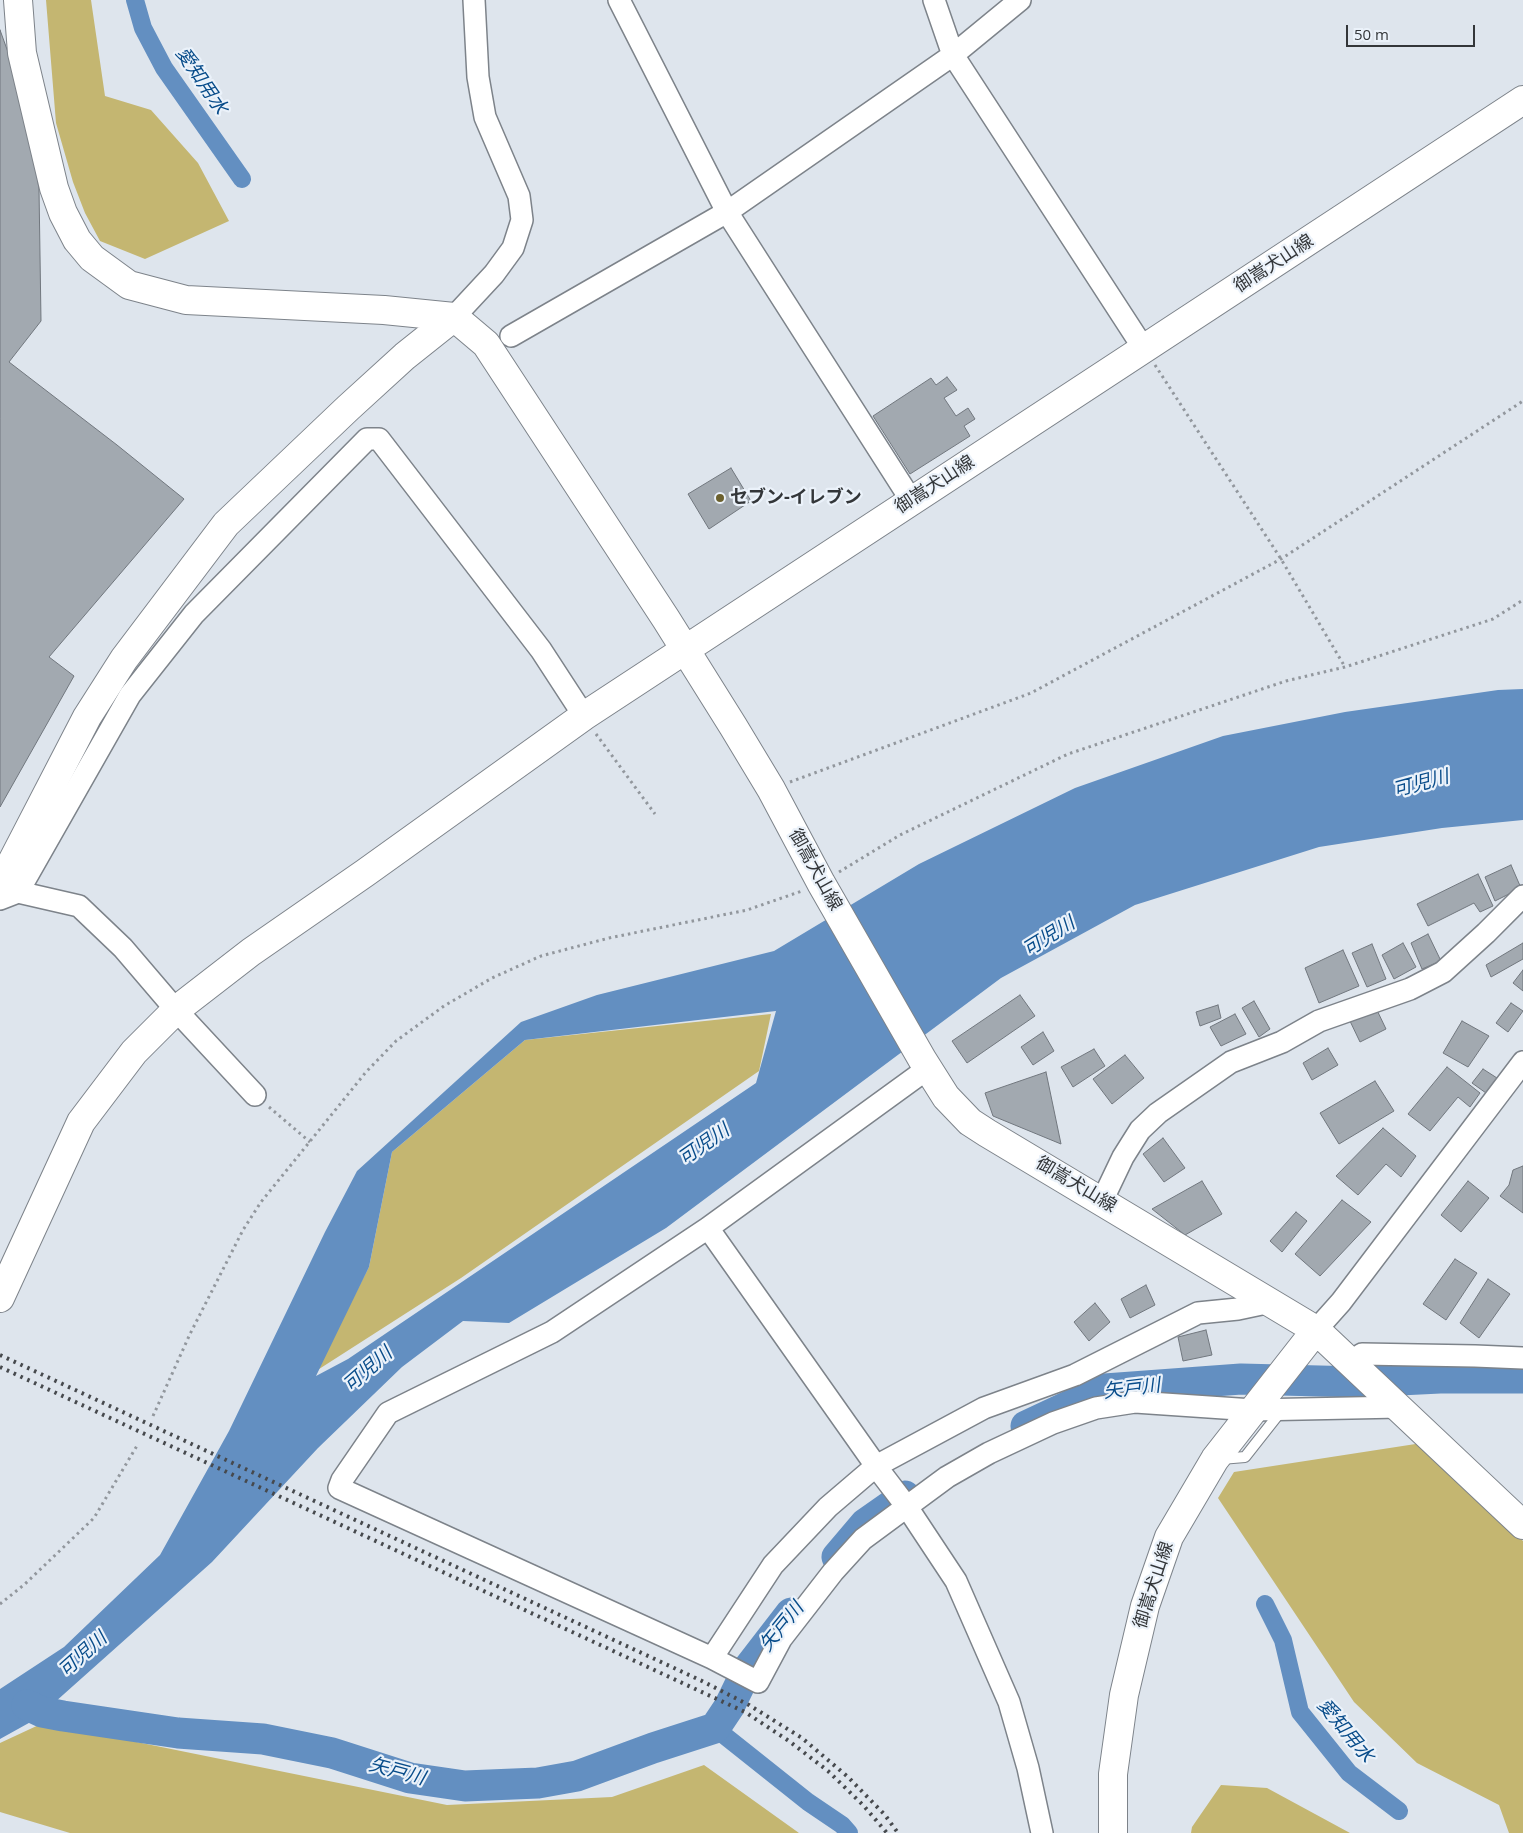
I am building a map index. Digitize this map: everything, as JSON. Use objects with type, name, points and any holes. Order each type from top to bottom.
[{"type":"street","points":[[0,1298],[81,1122],[134,1052],[176,1010],[251,952],[584,716],[685,651],[486,344],[454,317],[384,310],[186,300],[130,286],[92,258],[76,240],[54,188],[22,53],[18,0]]},
{"type":"street","points":[[6,892],[87,717],[124,659],[226,524],[355,401],[405,356],[454,317],[494,274],[513,248],[522,220],[519,196],[485,118],[478,77],[474,0]]},
{"type":"street","points":[[934,0],[953,55],[1144,349]]},
{"type":"street","points":[[511,336],[727,212],[953,55],[1020,0]]},
{"type":"street","points":[[624,2],[727,212],[911,500]]},
{"type":"street","name":"御嵩犬山線","points":[[1113,1833],[1113,1774],[1124,1695],[1145,1606],[1169,1537],[1215,1459],[1316,1330],[970,1122],[946,1097],[924,1064],[770,789],[733,726],[685,651],[911,500],[1523,100]]},
{"type":"street","points":[[6,892],[130,695],[194,614],[367,438],[379,439],[541,650],[584,716]]},
{"type":"street","points":[[6,892],[79,906],[123,948],[176,1010],[255,1095]]},
{"type":"street","points":[[1102,1201],[1123,1157],[1140,1130],[1158,1113],[1231,1062],[1282,1042],[1319,1021],[1410,989],[1443,972],[1523,896]]},
{"type":"street","points":[[924,1064],[708,1228],[552,1332],[388,1413],[342,1480],[339,1488],[712,1658],[758,1682],[781,1639],[833,1572],[864,1539],[947,1477],[989,1453],[1053,1423],[1096,1408],[1135,1402],[1253,1410],[1400,1407]]},
{"type":"street","points":[[1519,1073],[1341,1302],[1316,1330],[1400,1407],[1523,1525]]},
{"type":"street","points":[[708,1228],[878,1470],[907,1507],[956,1581],[1009,1702],[1028,1768],[1042,1833]]},
{"type":"street","points":[[712,1658],[773,1565],[828,1508],[878,1470],[984,1408],[1076,1375],[1198,1313],[1238,1309],[1271,1302]]},
{"type":"street","points":[[1351,1362],[1362,1354],[1523,1358]]},
{"type":"lane","points":[[1215,1459],[1245,1457],[1282,1410]]},
{"type":"path","points":[[1144,349],[1281,559],[1345,667]]},
{"type":"path","points":[[770,789],[1032,694],[1281,559],[1523,401]]},
{"type":"path","points":[[153,1416],[190,1334],[243,1230],[261,1202],[366,1072],[396,1041],[444,1006],[492,978],[541,956],[609,938],[746,910],[788,897],[821,882],[900,835],[1068,754],[1286,681],[1345,667],[1493,619],[1523,600]]},
{"type":"path","points":[[584,716],[654,814]]},
{"type":"path","points":[[255,1095],[310,1142]]},
{"type":"path","points":[[0,1604],[25,1584],[94,1518],[138,1444]]},
{"type":"shaded area","points":[[46,0],[91,0],[105,96],[151,110],[198,163],[229,221],[145,259],[100,241],[85,213],[73,182],[56,123]]},
{"type":"shaded area","points":[[771,1014],[759,1071],[461,1278],[316,1371],[369,1267],[392,1152],[525,1040]]},
{"type":"shaded area","points":[[1422,1443],[1523,1541],[1523,1833],[1509,1833],[1499,1805],[1417,1763],[1354,1702],[1218,1498],[1234,1472]]},
{"type":"shaded area","points":[[43,1723],[447,1805],[612,1797],[704,1765],[799,1833],[70,1833],[0,1812],[0,1743]]},
{"type":"shaded area","points":[[1221,1785],[1267,1788],[1350,1833],[1191,1833],[1192,1827]]},
{"type":"water","name":"可児川","points":[[1523,689],[1523,820],[1442,828],[1319,847],[1135,905],[1001,978],[666,1228],[509,1323],[463,1321],[402,1367],[318,1448],[212,1562],[36,1719],[0,1739],[0,1689],[64,1647],[160,1555],[229,1431],[325,1232],[357,1171],[521,1022],[597,995],[774,951],[919,864],[1075,788],[1223,736],[1345,712],[1498,690]],"holes":[[[776,1011],[756,1083],[348,1359],[316,1376],[369,1267],[392,1152],[525,1040]]]},
{"type":"building","points":[[0,30],[26,102],[39,189],[41,321],[9,362],[184,499],[49,657],[74,676],[0,807]]},
{"type":"building","points":[[947,377],[957,390],[944,398],[956,416],[968,408],[975,419],[964,426],[970,436],[910,474],[873,416],[931,378],[936,385]]},
{"type":"building","name":"セブン-イレブン","points":[[731,468],[751,501],[709,529],[688,494]]},
{"type":"building","points":[[1511,865],[1521,888],[1495,901],[1485,877]]},
{"type":"building","points":[[1478,874],[1493,906],[1480,912],[1474,903],[1428,926],[1417,904]]},
{"type":"building","points":[[1428,934],[1441,961],[1422,969],[1411,943]]},
{"type":"building","points":[[1403,943],[1416,967],[1394,979],[1382,955]]},
{"type":"building","points":[[1523,943],[1523,959],[1491,977],[1486,965]]},
{"type":"building","points":[[1372,944],[1386,979],[1367,987],[1352,953]]},
{"type":"building","points":[[1343,950],[1359,986],[1319,1003],[1305,968]]},
{"type":"building","points":[[1523,970],[1523,991],[1513,983]]},
{"type":"building","points":[[1020,995],[1035,1016],[967,1063],[952,1041]]},
{"type":"building","points":[[1254,1001],[1270,1029],[1259,1037],[1242,1008]]},
{"type":"building","points":[[1511,1003],[1523,1011],[1508,1032],[1496,1023]]},
{"type":"building","points":[[1218,1005],[1221,1018],[1200,1026],[1196,1012]]},
{"type":"building","points":[[1375,1006],[1386,1029],[1360,1042],[1349,1019]]},
{"type":"building","points":[[1235,1014],[1246,1034],[1221,1046],[1210,1027]]},
{"type":"building","points":[[1462,1021],[1489,1036],[1468,1067],[1443,1053]]},
{"type":"building","points":[[1043,1032],[1054,1051],[1033,1065],[1021,1047]]},
{"type":"building","points":[[1328,1048],[1338,1065],[1312,1080],[1303,1063]]},
{"type":"building","points":[[1094,1049],[1105,1066],[1073,1087],[1061,1067]]},
{"type":"building","points":[[1125,1055],[1144,1078],[1112,1104],[1093,1079]]},
{"type":"building","points":[[1447,1067],[1480,1093],[1470,1107],[1458,1097],[1430,1131],[1408,1114]]},
{"type":"building","points":[[1483,1069],[1497,1078],[1486,1093],[1472,1083]]},
{"type":"building","points":[[1046,1072],[1061,1144],[993,1116],[985,1093]]},
{"type":"building","points":[[1375,1081],[1394,1111],[1339,1144],[1320,1113]]},
{"type":"building","points":[[1383,1128],[1416,1156],[1401,1177],[1386,1164],[1358,1195],[1336,1176]]},
{"type":"building","points":[[1163,1138],[1185,1168],[1164,1182],[1143,1154]]},
{"type":"building","points":[[1523,1166],[1523,1213],[1500,1196],[1509,1185],[1513,1170]]},
{"type":"building","points":[[1202,1181],[1222,1214],[1185,1235],[1152,1209]]},
{"type":"building","points":[[1468,1181],[1489,1198],[1461,1232],[1441,1215]]},
{"type":"building","points":[[1342,1200],[1371,1222],[1320,1276],[1295,1254]]},
{"type":"building","points":[[1296,1212],[1307,1221],[1282,1252],[1270,1241]]},
{"type":"building","points":[[1455,1259],[1477,1273],[1446,1320],[1423,1304]]},
{"type":"building","points":[[1488,1279],[1510,1294],[1479,1338],[1460,1323]]},
{"type":"building","points":[[1146,1285],[1155,1305],[1130,1318],[1121,1299]]},
{"type":"building","points":[[1095,1303],[1110,1322],[1089,1341],[1074,1322]]},
{"type":"building","points":[[1206,1330],[1212,1355],[1183,1361],[1178,1337]]},
{"type":"waterway","name":"愛知用水","points":[[135,0],[143,28],[164,68],[242,179]]},
{"type":"waterway","name":"矢戸川","points":[[1026,1426],[1105,1389],[1241,1379],[1359,1382],[1440,1378],[1523,1378]]},
{"type":"waterway","name":"矢戸川","points":[[837,1557],[865,1524],[905,1496]]},
{"type":"waterway","name":"愛知用水","points":[[1265,1604],[1283,1640],[1300,1712],[1349,1773],[1399,1811]]},
{"type":"waterway","name":"矢戸川","points":[[27,1705],[42,1712],[63,1716],[178,1733],[263,1739],[332,1753],[410,1778],[465,1786],[538,1783],[577,1776],[715,1728],[729,1707],[747,1670],[791,1613]]},
{"type":"waterway","points":[[715,1728],[808,1802],[842,1825],[849,1833]]},
{"type":"railway","points":[[0,1355],[702,1681],[749,1705],[802,1738],[848,1777],[885,1815],[898,1833]]},
{"type":"railway","points":[[0,1367],[745,1712],[789,1741],[828,1771],[863,1805],[887,1833]]},
{"type":"place","name":"セブン-イレブン","points":[[720,498]]}]
